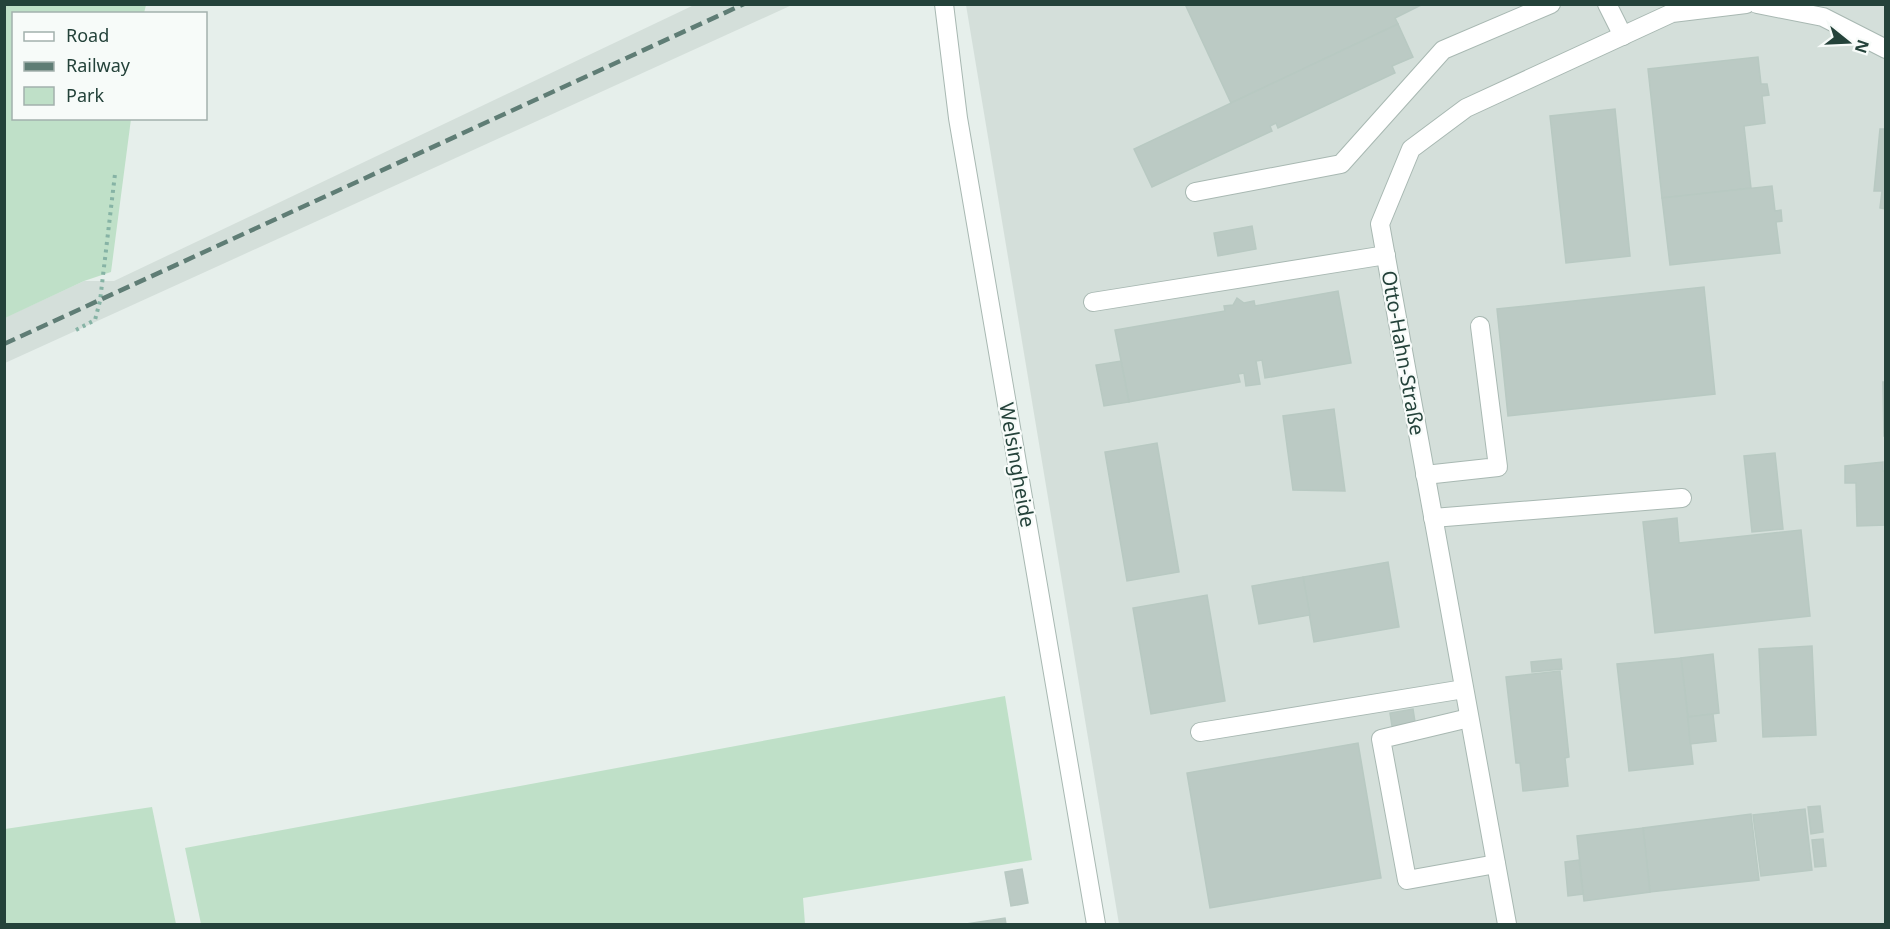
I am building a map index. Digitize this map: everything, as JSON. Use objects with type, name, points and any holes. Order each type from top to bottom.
[{"type":"street","name":"Welsingheide","points":[[944,4],[958,118],[1096,924]]},
{"type":"street","points":[[1195,192],[1341,164],[1443,50],[1551,4]]},
{"type":"street","points":[[1607,4],[1623,36]]},
{"type":"street","name":"Otto-Hahn-Straße","points":[[1507,924],[1380,224],[1412,149],[1466,108],[1672,13],[1746,4]]},
{"type":"street","points":[[1757,4],[1823,17],[1886,49]]},
{"type":"street","points":[[1093,302],[1386,255]]},
{"type":"street","points":[[1425,475],[1498,467],[1480,326]]},
{"type":"street","points":[[1433,518],[1683,498]]},
{"type":"street","points":[[1200,732],[1464,689]]},
{"type":"street","points":[[1470,718],[1381,740],[1407,879],[1496,864]]},
{"type":"path","points":[[76,330],[95,320],[115,174]]},
{"type":"shaded area","points":[[694,5],[792,5],[5,363],[4,318],[84,281],[114,281]]},
{"type":"shaded area","points":[[966,5],[1885,5],[1885,924],[1119,924]]},
{"type":"green space","points":[[4,5],[146,5],[144,12],[12,12],[12,120],[131,120],[111,272],[84,281],[5,318]]},
{"type":"green space","points":[[1005,696],[1032,860],[803,898],[805,924],[201,924],[185,848]]},
{"type":"green space","points":[[152,807],[176,924],[5,924],[5,829]]},
{"type":"building","points":[[1185,4],[1423,4],[1395,18],[1398,24],[1231,103]]},
{"type":"building","points":[[1398,24],[1413,57],[1392,66],[1395,73],[1278,128],[1276,123],[1270,126],[1272,131],[1152,187],[1134,149]]},
{"type":"building","points":[[1758,57],[1761,84],[1767,84],[1769,95],[1762,96],[1765,123],[1744,126],[1751,188],[1662,198],[1648,69]]},
{"type":"building","points":[[1615,109],[1630,256],[1566,263],[1550,116]]},
{"type":"building","points":[[1880,129],[1886,129],[1886,209],[1880,208],[1882,191],[1874,191]]},
{"type":"building","points":[[1772,186],[1775,211],[1781,210],[1782,221],[1776,222],[1780,253],[1670,265],[1662,198]]},
{"type":"building","points":[[1252,226],[1256,249],[1218,256],[1214,233]]},
{"type":"building","points":[[1704,287],[1715,394],[1508,416],[1497,309]]},
{"type":"building","points":[[1338,291],[1351,363],[1265,378],[1262,360],[1256,361],[1260,384],[1246,386],[1244,373],[1238,374],[1240,382],[1129,402],[1115,330],[1225,311],[1224,306],[1233,305],[1237,298],[1244,303],[1254,301],[1255,306]]},
{"type":"building","points":[[1121,361],[1129,402],[1104,406],[1096,365]]},
{"type":"building","points":[[1883,382],[1886,382],[1886,436],[1884,436]]},
{"type":"building","points":[[1334,409],[1345,491],[1293,490],[1283,416]]},
{"type":"building","points":[[1157,443],[1179,572],[1127,581],[1105,452]]},
{"type":"building","points":[[1775,453],[1783,529],[1752,532],[1744,456]]},
{"type":"building","points":[[1883,462],[1883,471],[1886,471],[1886,525],[1857,526],[1856,483],[1845,483],[1845,466]]},
{"type":"building","points":[[1677,518],[1679,543],[1801,530],[1810,616],[1655,633],[1643,522]]},
{"type":"building","points":[[1388,562],[1399,627],[1314,642],[1303,577]]},
{"type":"building","points":[[1303,577],[1310,615],[1259,624],[1252,586]]},
{"type":"building","points":[[1207,595],[1225,701],[1151,714],[1133,608]]},
{"type":"building","points":[[1812,646],[1816,735],[1763,737],[1759,649]]},
{"type":"building","points":[[1713,654],[1719,713],[1688,717],[1681,658]]},
{"type":"building","points":[[1681,658],[1693,764],[1629,771],[1617,664]]},
{"type":"building","points":[[1561,659],[1562,669],[1532,672],[1531,662]]},
{"type":"building","points":[[1560,671],[1569,757],[1565,758],[1568,786],[1523,791],[1520,763],[1516,763],[1506,677]]},
{"type":"building","points":[[1413,709],[1415,722],[1392,726],[1390,713]]},
{"type":"building","points":[[1713,714],[1716,741],[1690,744],[1688,717]]},
{"type":"building","points":[[1358,743],[1381,878],[1210,908],[1187,773]]},
{"type":"building","points":[[1820,806],[1823,832],[1811,834],[1808,807]]},
{"type":"building","points":[[1805,809],[1812,870],[1761,876],[1753,815]]},
{"type":"building","points":[[1751,814],[1759,880],[1650,892],[1643,828]]},
{"type":"building","points":[[1643,828],[1650,892],[1584,901],[1577,836]]},
{"type":"building","points":[[1823,839],[1826,866],[1815,867],[1812,840]]},
{"type":"building","points":[[1579,860],[1583,894],[1568,896],[1565,862]]},
{"type":"building","points":[[1022,869],[1028,903],[1011,906],[1005,872]]},
{"type":"building","points":[[1005,918],[1006,924],[966,924]]},
{"type":"railway","points":[[4,344],[744,4]]}]
